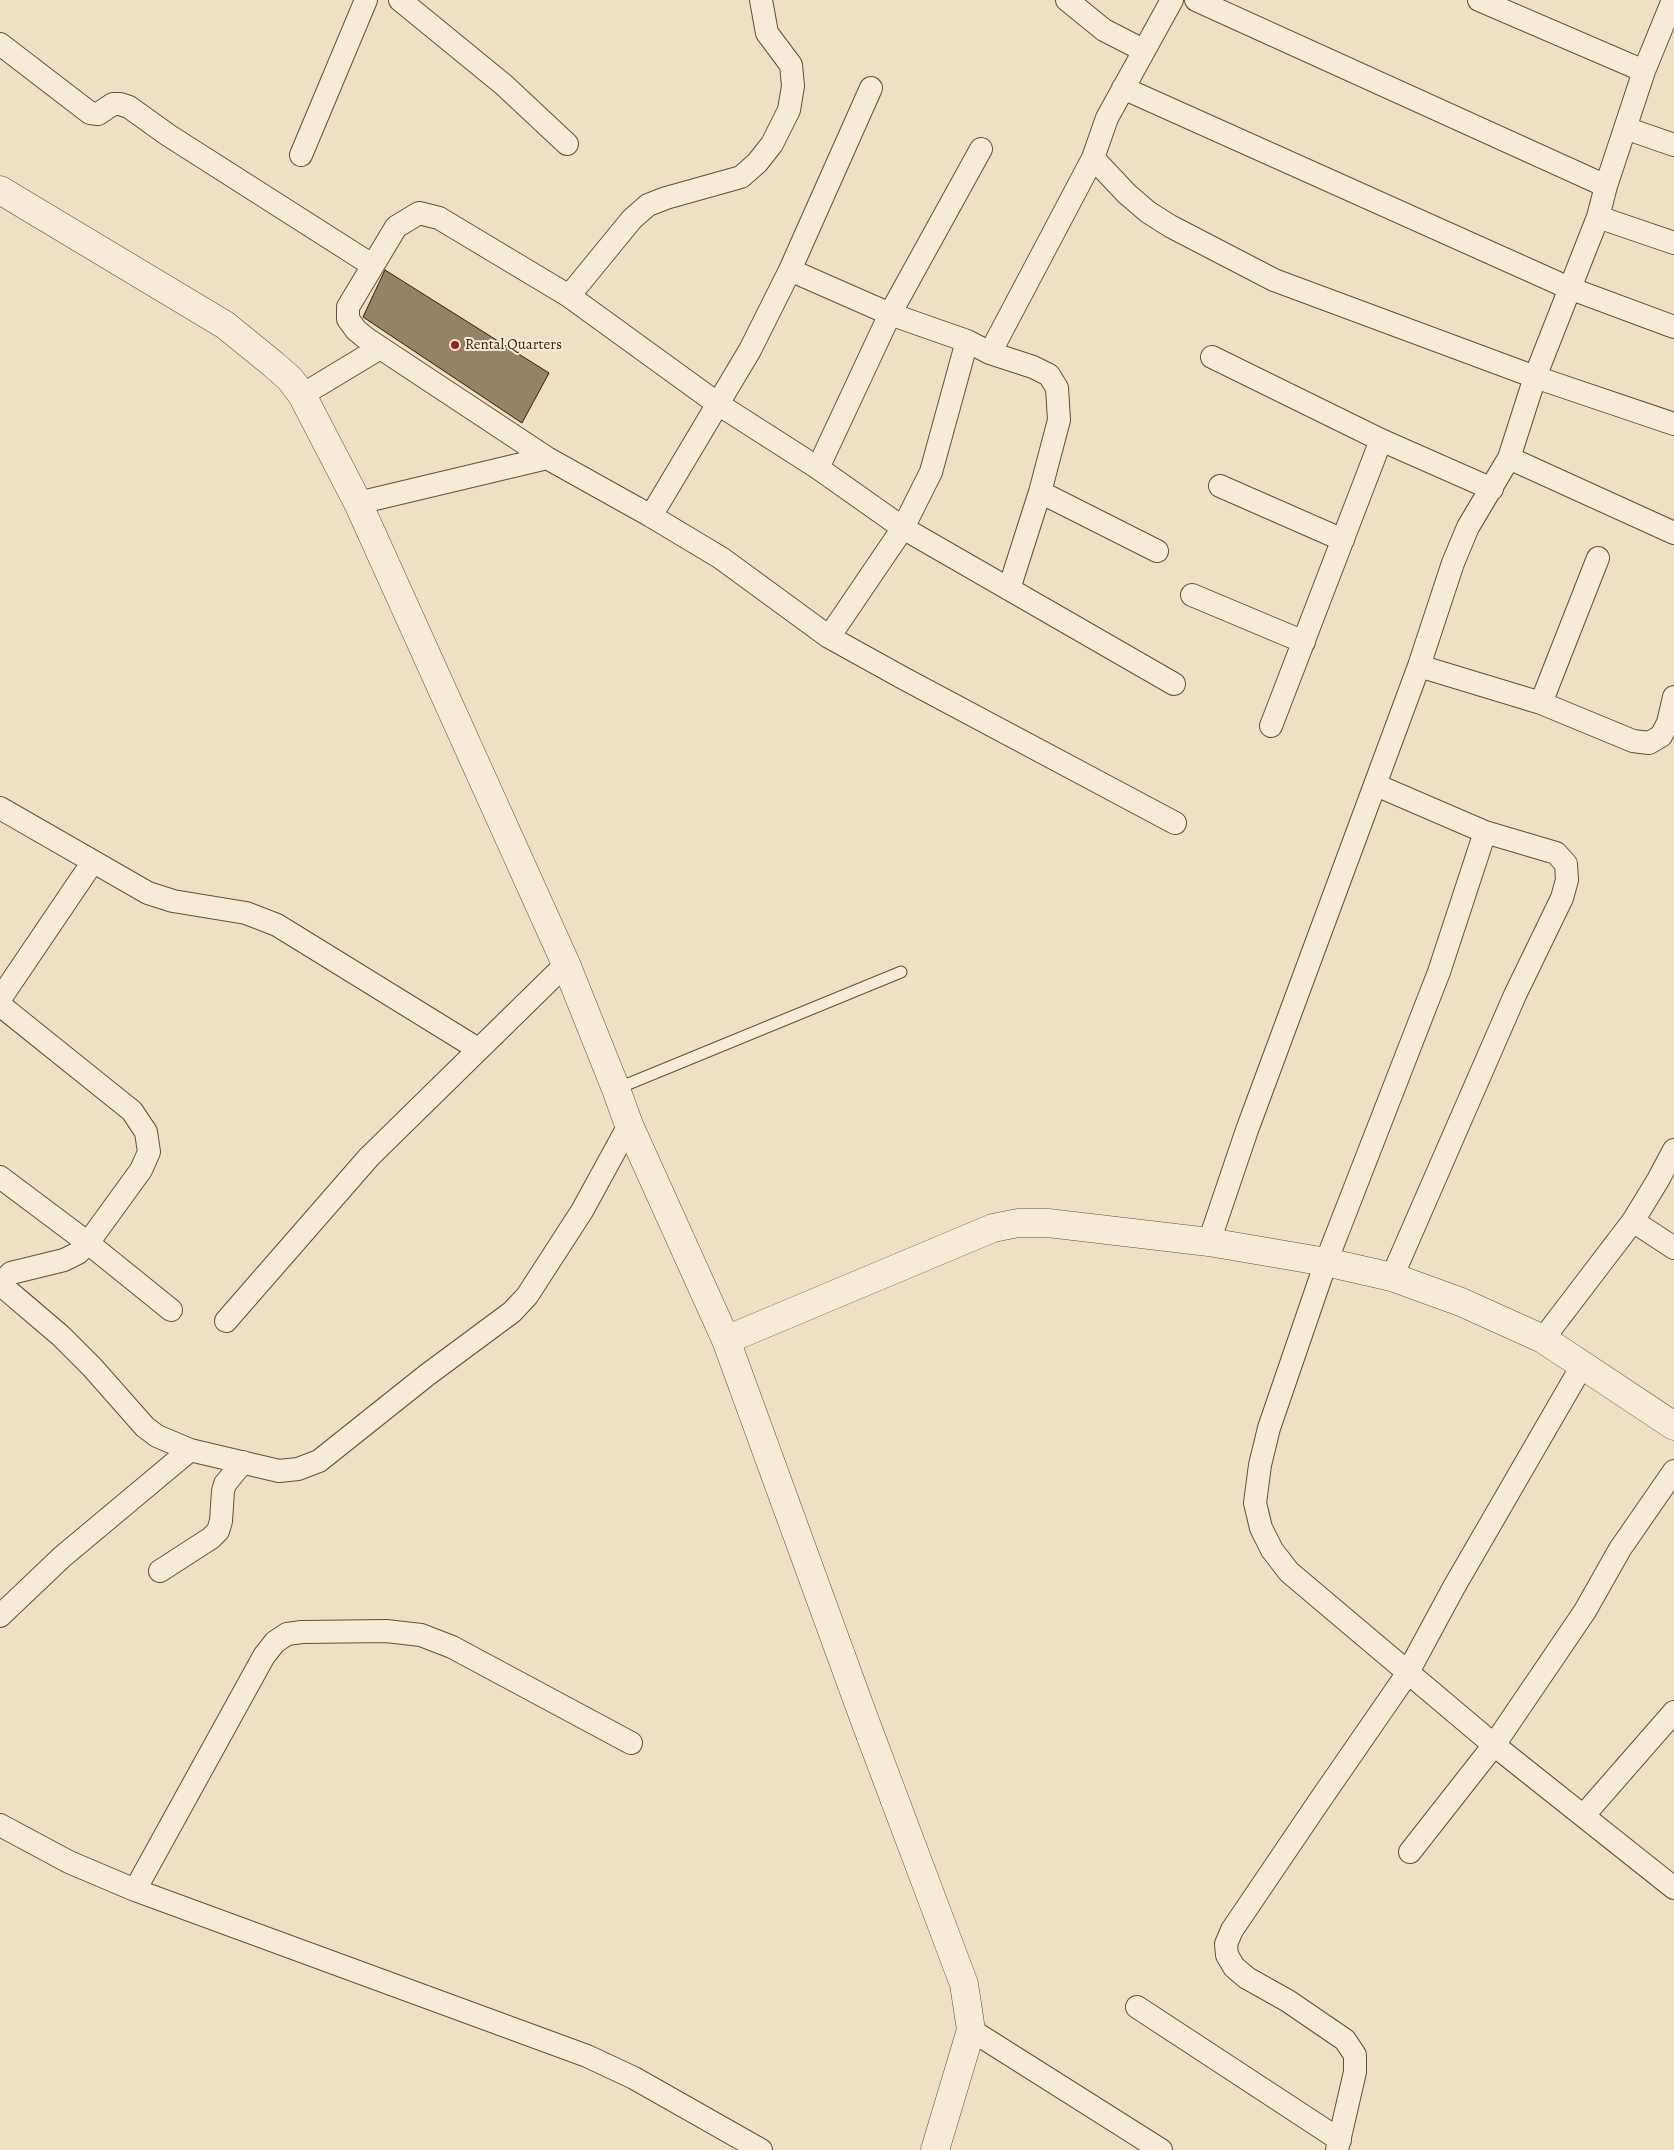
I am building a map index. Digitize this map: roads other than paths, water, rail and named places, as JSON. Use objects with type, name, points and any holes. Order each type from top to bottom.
[{"type":"street","points":[[301,155],[366,0]]},
{"type":"street","points":[[400,0],[504,85],[566,144]]},
{"type":"street","points":[[569,296],[632,219],[648,205],[666,198],[741,177],[758,163],[772,144],[789,110],[793,86],[791,65],[767,33],[762,0]]},
{"type":"street","points":[[1067,0],[1104,30],[1143,50]]},
{"type":"street","points":[[990,353],[1093,158],[1107,118],[1122,88],[1172,0]]},
{"type":"street","points":[[1196,0],[1606,186]]},
{"type":"street","points":[[1479,0],[1644,71]]},
{"type":"street","points":[[1201,1241],[1250,1120],[1376,785],[1460,545],[1509,458],[1535,377],[1598,217],[1606,186],[1644,71],[1668,28],[1673,0]]},
{"type":"street","points":[[0,44],[90,113],[98,114],[113,104],[128,107],[168,136],[372,265]]},
{"type":"street","points":[[651,516],[750,350],[790,270],[871,88]]},
{"type":"street","points":[[1122,88],[1569,288],[1674,327]]},
{"type":"street","points":[[1625,128],[1674,145]]},
{"type":"street","points":[[818,468],[890,314],[981,149]]},
{"type":"street","points":[[1093,158],[1148,212],[1170,226],[1274,280],[1535,377],[1674,424]]},
{"type":"street","points":[[0,190],[224,325],[273,364],[302,394],[358,503],[566,964],[629,1125],[726,1340],[858,1702],[964,1984],[971,2030],[935,2150]]},
{"type":"street","points":[[1174,684],[903,528],[818,468],[718,404],[569,296],[440,218],[419,213],[411,216],[396,227],[348,307],[348,319],[356,330],[380,348],[547,458],[651,516],[721,558],[829,636],[903,678],[1175,823]]},
{"type":"street","points":[[1598,217],[1674,243]]},
{"type":"street","points":[[790,270],[890,314],[967,341],[990,353],[1033,367],[1049,375],[1057,388],[1059,420],[1040,492],[1009,589]]},
{"type":"street","points":[[829,636],[903,528],[931,472],[967,341]]},
{"type":"street","points":[[302,394],[380,348]]},
{"type":"street","points":[[1212,357],[1381,440],[1492,489]]},
{"type":"street","points":[[1271,726],[1381,440]]},
{"type":"street","points":[[358,503],[547,458]]},
{"type":"street","points":[[1509,458],[1674,533]]},
{"type":"street","points":[[1220,486],[1343,540]]},
{"type":"street","points":[[1040,492],[1156,551]]},
{"type":"street","points":[[1541,703],[1598,558]]},
{"type":"street","points":[[1192,595],[1304,642]]},
{"type":"street","points":[[1419,666],[1541,703],[1632,741],[1648,743],[1661,736],[1668,723],[1674,696]]},
{"type":"street","points":[[1376,785],[1485,832],[1556,853],[1566,864],[1567,880],[1562,898],[1515,994],[1392,1277]]},
{"type":"street","points":[[0,808],[92,863],[148,893],[173,901],[246,913],[277,925],[478,1049]]},
{"type":"street","points":[[1485,832],[1439,972],[1326,1262],[1269,1428],[1260,1465],[1255,1503],[1261,1528],[1272,1550],[1289,1572],[1407,1674],[1494,1745],[1671,1880]]},
{"type":"street","points":[[0,998],[92,863]]},
{"type":"street","points":[[226,1321],[369,1157],[566,964]]},
{"type":"street","points":[[0,1005],[132,1110],[146,1132],[148,1152],[141,1170],[88,1243],[78,1253],[64,1260],[11,1273],[6,1278],[4,1293],[86,1361],[145,1427],[169,1443],[190,1450],[278,1471],[298,1469],[319,1461],[512,1312],[527,1296],[582,1211],[629,1125]]},
{"type":"street","points":[[1543,1339],[1632,1221],[1658,1180],[1674,1150]]},
{"type":"street","points":[[0,1177],[88,1243],[171,1310]]},
{"type":"street","points":[[1632,1221],[1674,1248]]},
{"type":"street","points":[[726,1340],[993,1228],[1018,1223],[1048,1223],[1201,1241],[1326,1262],[1392,1277],[1472,1307],[1543,1339],[1674,1426]]},
{"type":"street","points":[[1137,2007],[1338,2145],[1355,2072],[1355,2055],[1345,2040],[1234,1967],[1227,1955],[1226,1944],[1232,1930],[1407,1674],[1454,1587],[1582,1364]]},
{"type":"street","points":[[0,1616],[62,1557],[190,1450]]},
{"type":"street","points":[[160,1572],[211,1538],[218,1531],[225,1484],[243,1462]]},
{"type":"street","points":[[1410,1852],[1494,1745],[1584,1611],[1620,1549],[1674,1471]]},
{"type":"street","points":[[135,1890],[264,1656],[275,1642],[287,1634],[302,1632],[386,1631],[421,1635],[452,1648],[630,1743]]},
{"type":"street","points":[[1584,1815],[1674,1712]]},
{"type":"street","points":[[0,1825],[69,1862],[135,1890],[588,2056],[634,2078],[761,2150]]},
{"type":"street","points":[[971,2030],[1161,2150]]},
{"type":"lane","points":[[616,1089],[902,972]]},
{"type":"place","name":"Rental Quarters","points":[[455,345]]}]
